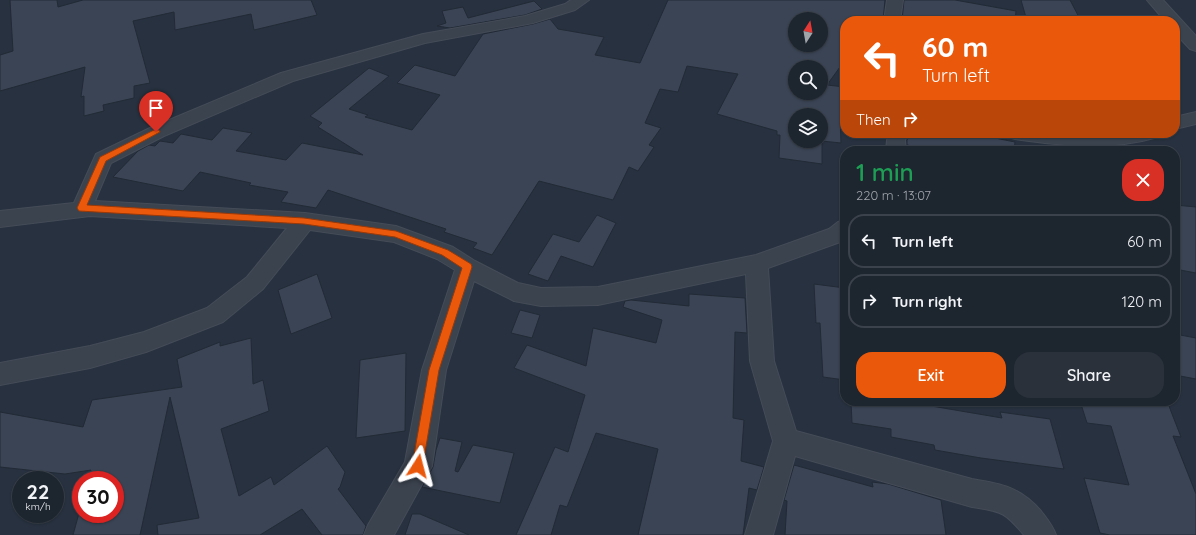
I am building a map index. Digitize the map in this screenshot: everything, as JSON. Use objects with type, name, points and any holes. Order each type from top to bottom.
[{"type":"street","points":[[82,208],[103,159],[156,132],[287,77],[424,39],[527,20],[570,7],[581,0]]},
{"type":"street","points":[[893,16],[895,0]]},
{"type":"street","points":[[1155,0],[1169,16]]},
{"type":"street","points":[[1180,29],[1196,46]]},
{"type":"street","points":[[1180,122],[1196,118]]},
{"type":"street","points":[[1056,138],[1088,142],[1117,141],[1130,138]]},
{"type":"street","points":[[0,219],[90,208],[304,221],[396,234],[445,253],[514,292],[541,297],[598,296],[757,263],[836,235],[840,232]]},
{"type":"street","points":[[0,230],[56,213]]},
{"type":"street","points":[[0,374],[90,357],[132,346],[215,315],[255,283],[304,221]]},
{"type":"street","points":[[757,263],[762,361],[786,441],[759,535]]},
{"type":"street","points":[[378,535],[418,466],[434,370],[468,267]]},
{"type":"street","points":[[786,441],[972,493],[1001,498],[1020,508],[1042,535]]},
{"type":"building","points":[[10,0],[57,0],[58,7],[83,0],[311,0],[317,15],[254,30],[251,14],[175,30],[174,12],[133,21],[150,83],[134,86],[134,98],[103,105],[104,111],[84,116],[84,96],[81,97],[85,67],[0,91],[0,55],[13,51]]},
{"type":"building","points":[[668,0],[885,0],[883,16],[840,16],[840,67],[828,84],[828,60],[788,60],[788,100],[828,100],[828,85],[840,86],[841,143],[828,142],[828,108],[788,108],[788,148],[822,148],[822,164],[779,158],[780,135],[777,135],[777,131],[717,114],[738,74],[687,66],[678,92],[660,89],[645,123],[661,128],[649,145],[654,147],[638,171],[629,167],[613,200],[539,181],[492,255],[473,248],[477,243],[444,232],[446,229],[328,190],[316,208],[281,202],[288,192],[249,185],[251,183],[200,172],[183,191],[113,177],[138,151],[149,145],[155,146],[160,141],[173,143],[181,134],[212,140],[223,128],[252,133],[236,151],[286,160],[302,143],[363,155],[318,127],[322,123],[310,116],[369,68],[389,76],[349,109],[368,115],[365,117],[412,130],[440,95],[397,83],[415,65],[455,76],[483,34],[550,19],[558,29],[604,37],[595,55],[640,63]]},
{"type":"building","points":[[904,0],[955,0],[1016,11],[1016,16],[902,16]]},
{"type":"building","points":[[1021,0],[1070,0],[1078,16],[1026,16]]},
{"type":"building","points":[[534,1],[542,9],[525,15],[450,28],[437,26],[446,23],[442,11],[463,7],[468,18]]},
{"type":"building","points":[[908,138],[995,138],[1015,142],[1015,146],[912,146],[907,145]]},
{"type":"building","points":[[1180,205],[1196,207],[1196,273],[1180,270]]},
{"type":"building","points":[[597,215],[616,223],[593,267],[561,256],[548,281],[528,274],[553,234],[579,242]]},
{"type":"building","points":[[317,274],[332,318],[291,334],[278,290]]},
{"type":"building","points":[[814,284],[840,287],[840,379],[823,377],[820,323],[816,323]]},
{"type":"building","points":[[689,294],[745,298],[747,333],[735,332],[733,418],[744,420],[741,461],[764,467],[757,490],[749,488],[743,535],[638,535],[658,449],[596,433],[567,507],[560,505],[551,535],[516,535],[555,447],[568,452],[585,395],[514,368],[527,345],[586,366],[593,328],[656,343],[662,320],[623,307],[625,301],[631,300],[689,306]]},
{"type":"building","points":[[520,310],[540,315],[532,338],[511,333]]},
{"type":"building","points":[[1180,335],[1196,338],[1196,379],[1180,376]]},
{"type":"building","points":[[251,338],[253,384],[263,380],[269,411],[221,429],[239,496],[271,477],[274,485],[327,446],[345,472],[338,489],[366,526],[363,535],[322,535],[302,509],[260,535],[158,535],[157,525],[199,518],[170,397],[140,535],[73,535],[76,523],[124,523],[124,471],[91,470],[72,471],[72,473],[65,474],[64,471],[37,471],[0,467],[0,412],[83,427],[92,400],[182,387],[177,359],[220,342],[220,346]]},
{"type":"building","points":[[406,353],[405,431],[356,438],[360,360]]},
{"type":"building","points":[[851,406],[931,406],[1002,418],[1000,412],[1050,419],[1064,469],[981,458],[935,450],[934,445],[891,437],[891,429],[852,423]]},
{"type":"building","points":[[1082,406],[1169,406],[1181,437],[1173,436],[1196,494],[1196,535],[1110,535],[1100,533],[1084,478],[1129,485],[1111,426],[1087,423]]},
{"type":"building","points":[[440,438],[462,442],[455,471],[458,472],[473,445],[514,453],[500,503],[422,487],[433,467]]},
{"type":"building","points":[[794,465],[873,487],[872,482],[888,484],[941,500],[946,535],[785,535],[787,501],[784,500]]},
{"type":"building","points":[[412,514],[420,514],[469,535],[405,535]]},
{"type":"route","points":[[156,132],[103,159],[82,208],[304,221],[396,234],[445,253],[468,267],[434,370],[418,466]]}]
